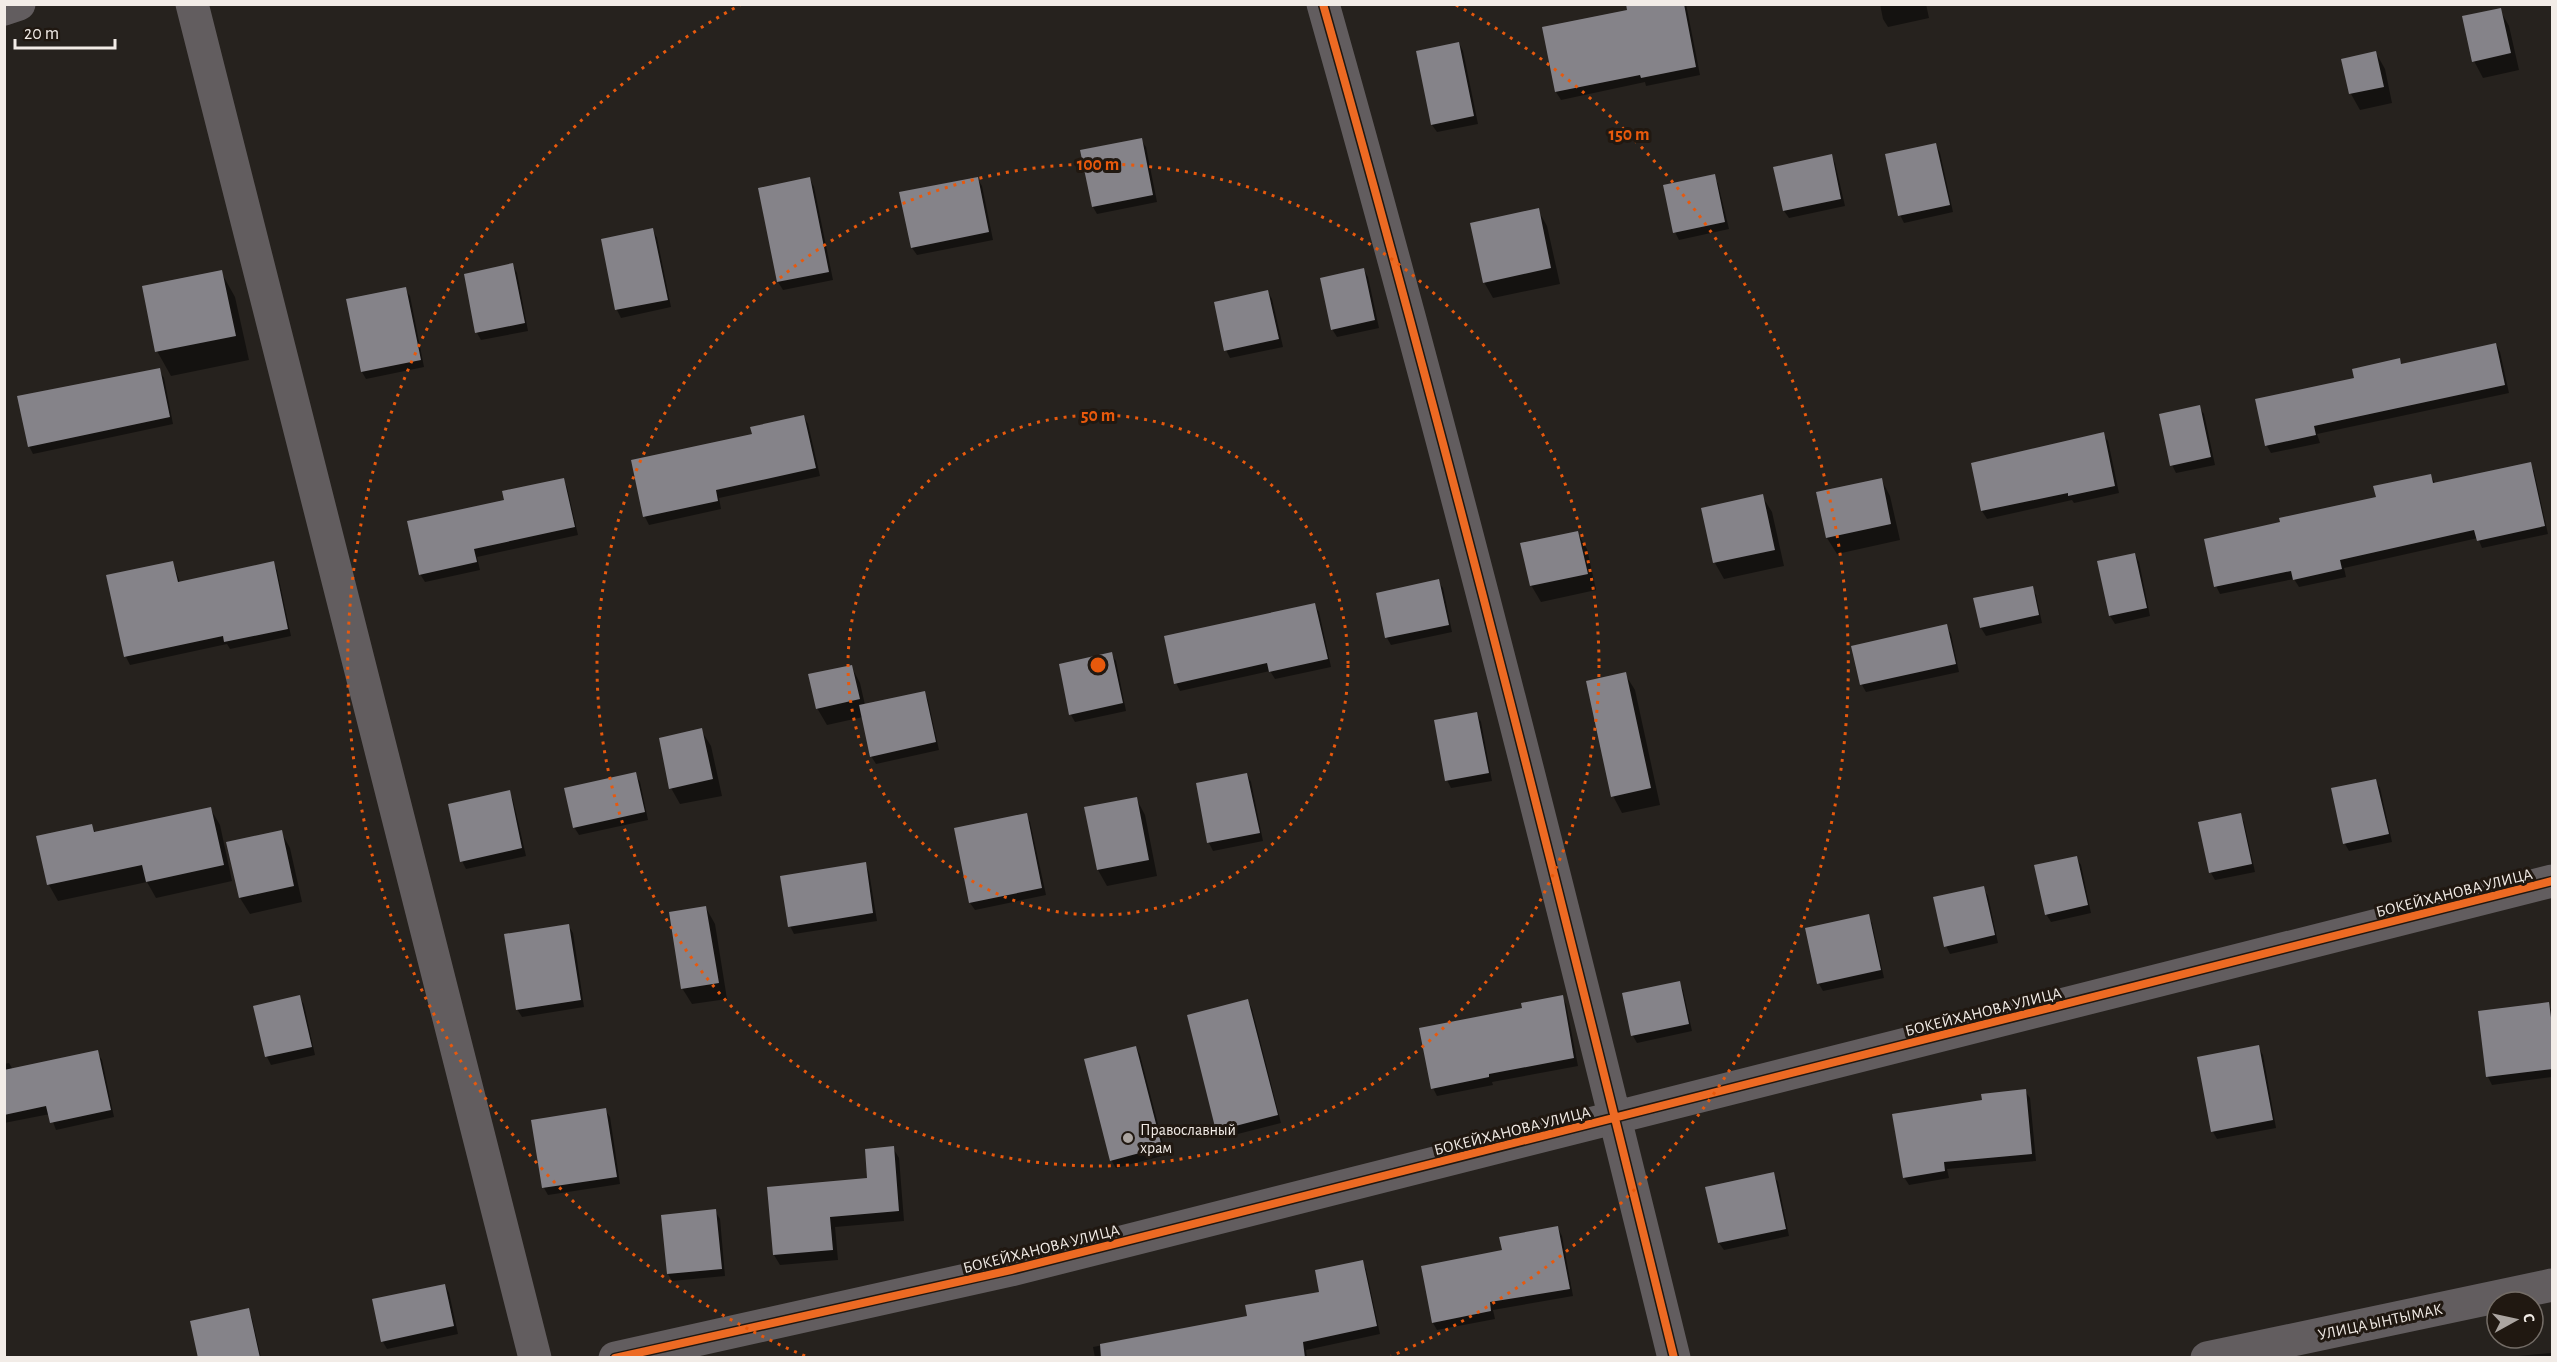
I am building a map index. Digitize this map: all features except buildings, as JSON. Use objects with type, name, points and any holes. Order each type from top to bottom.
[{"type":"street","points":[[4,9],[19,4]]},
{"type":"street","points":[[192,4],[535,1358]]},
{"type":"street","points":[[1323,4],[1373,181],[1500,659],[1674,1358]]},
{"type":"street","name":"БОКЕЙХАНОВА УЛИЦА","points":[[615,1358],[1011,1270],[2553,880]]},
{"type":"street","name":"УЛИЦА ЫНТЫМАК","points":[[2206,1358],[2553,1285]]},
{"type":"cycle path","points":[[1323,4],[1461,510],[1674,1358]]},
{"type":"cycle path","points":[[615,1358],[1011,1270],[2552,881]]},
{"type":"place","name":"Православный храм","points":[[1128,1138]]}]
